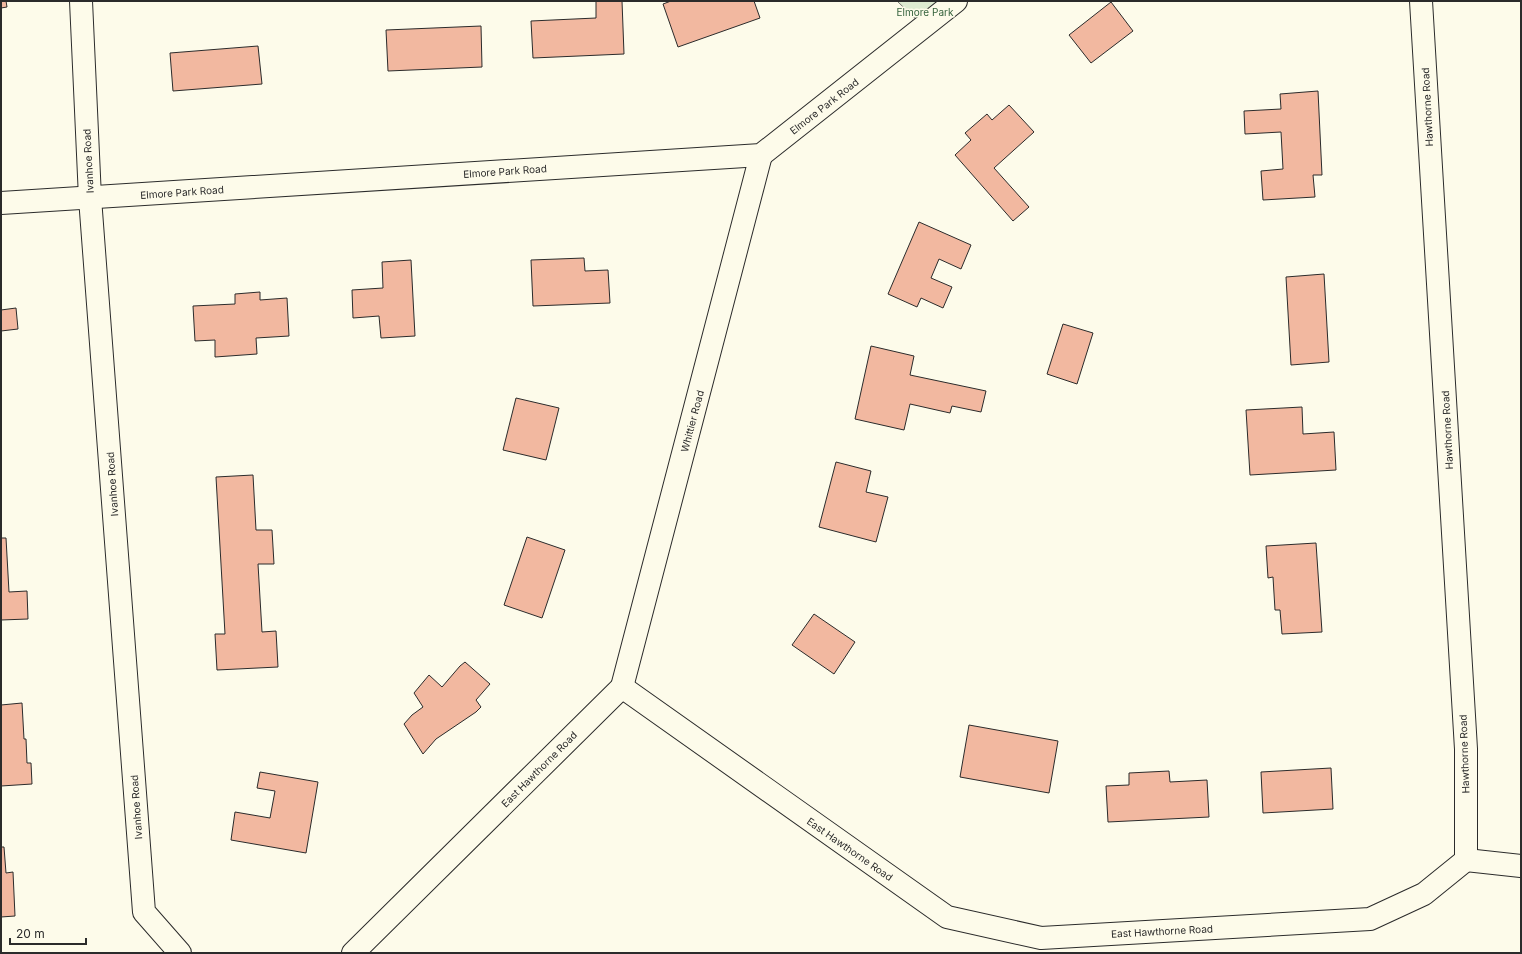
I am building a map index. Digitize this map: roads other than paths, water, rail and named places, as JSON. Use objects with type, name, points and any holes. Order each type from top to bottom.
[{"type":"street","name":"Ivanhoe Road","points":[[81,1],[90,198],[144,912],[180,953]]},
{"type":"street","name":"Elmore Park Road","points":[[1,203],[761,155],[956,1]]},
{"type":"street","name":"Hawthorne Road","points":[[1421,1],[1466,749],[1466,860]]},
{"type":"street","name":"Whittier Road","points":[[622,688],[761,155]]},
{"type":"street","name":"East Hawthorne Road","points":[[354,953],[622,688],[947,918],[1041,938],[1370,919],[1424,894],[1466,860]]},
{"type":"street","points":[[1466,860],[1521,866]]},
{"type":"park label","name":"Elmore Park","points":[[925,12]]}]
